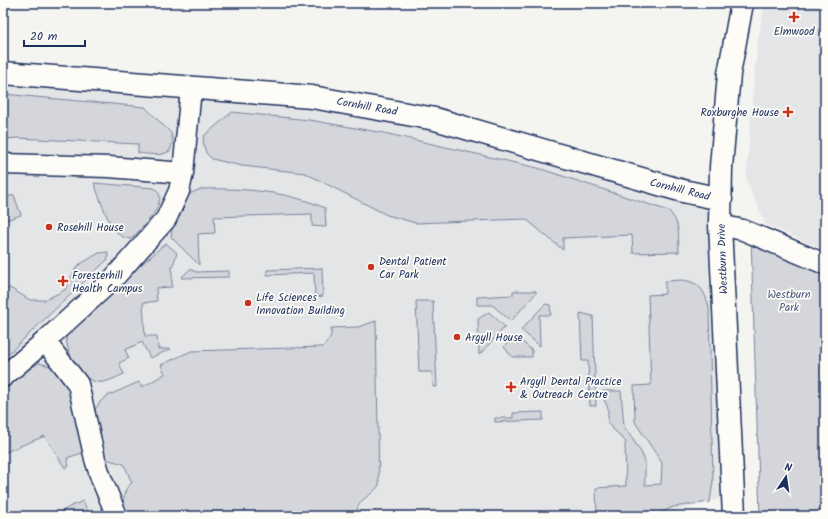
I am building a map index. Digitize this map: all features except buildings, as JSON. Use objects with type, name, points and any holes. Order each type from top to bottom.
[{"type":"street","name":"Westburn Drive","points":[[734,516],[720,225],[722,145],[729,74],[742,3]]},
{"type":"street","name":"Cornhill Road","points":[[3,73],[312,96],[435,118],[683,191],[721,199]]},
{"type":"street","points":[[3,377],[112,280],[158,230],[166,219],[179,191],[183,173],[191,88]]},
{"type":"street","points":[[3,164],[109,167],[183,173]]},
{"type":"street","points":[[720,225],[743,230],[825,264]]},
{"type":"street","points":[[45,341],[78,384],[95,459],[101,478],[117,516]]},
{"type":"shaded area","name":"Roxburghe House","points":[[765,3],[825,3],[825,250],[765,224],[746,179],[757,45]]},
{"type":"shaded area","points":[[3,73],[435,119],[721,199],[733,494],[661,516],[3,516]]},
{"type":"green space","points":[[3,94],[145,107],[171,133],[173,141],[170,151],[158,155],[138,153],[138,144],[18,138],[3,139]]},
{"type":"green space","points":[[232,112],[309,120],[384,133],[538,168],[669,211],[677,225],[679,235],[679,252],[633,253],[632,235],[563,238],[563,250],[526,219],[416,223],[387,215],[305,173],[242,166],[212,159],[206,153],[203,142],[204,136]]},
{"type":"green space","points":[[94,183],[154,188],[159,193],[160,199],[153,214],[131,239],[120,235],[111,225]]},
{"type":"green space","points":[[201,189],[248,190],[280,194],[310,202],[325,208],[326,227],[312,226],[312,214],[214,217],[215,233],[198,234],[199,265],[171,237],[172,229],[183,209],[185,200],[189,194]]},
{"type":"green space","points":[[14,195],[21,215],[3,221],[3,196],[4,198]]},
{"type":"green space","name":"Westburn Park","points":[[751,238],[825,270],[825,516],[760,516]]},
{"type":"green space","points":[[166,243],[177,253],[172,268],[172,287],[156,288],[157,301],[143,303],[145,336],[157,336],[158,349],[171,349],[150,358],[142,342],[125,350],[129,358],[119,363],[124,374],[103,382],[95,382],[88,379],[82,374],[72,360],[66,337],[78,320]]},
{"type":"green space","points":[[108,252],[108,259],[8,354],[3,353],[3,289],[10,288],[30,300],[45,300],[65,290],[77,266],[99,253]]},
{"type":"green space","points":[[322,268],[323,296],[315,297],[314,273],[267,275],[267,270]]},
{"type":"green space","points":[[190,269],[196,272],[229,271],[229,277],[181,278]]},
{"type":"green space","points":[[682,280],[693,283],[701,288],[706,297],[709,308],[713,481],[710,502],[673,507],[654,516],[597,516],[596,488],[626,486],[626,442],[608,424],[608,408],[602,395],[603,391],[621,391],[624,426],[641,452],[645,461],[645,485],[661,484],[662,463],[635,422],[634,386],[651,385],[648,295],[665,294],[665,281]]},
{"type":"green space","points":[[513,291],[536,291],[536,293],[511,321],[492,305],[477,305],[477,297],[513,295]]},
{"type":"green space","points":[[416,301],[433,301],[437,387],[433,387],[432,372],[419,372]]},
{"type":"green space","points":[[545,304],[550,305],[551,315],[539,315],[540,346],[521,330]]},
{"type":"green space","points":[[489,312],[505,327],[479,355],[478,319]]},
{"type":"green space","points":[[580,313],[593,316],[596,406],[590,406],[588,361],[582,361]]},
{"type":"green space","points":[[376,321],[379,485],[359,505],[356,516],[125,516],[123,503],[124,494],[128,486],[132,483],[124,464],[109,460],[105,455],[94,419],[95,409],[107,396],[139,382],[142,387],[165,374],[161,365],[191,351],[323,347],[331,336],[331,328],[358,327]]},
{"type":"green space","points":[[515,336],[532,350],[532,357],[512,357],[504,347]]},
{"type":"green space","points":[[39,363],[55,368],[67,380],[85,452],[67,458],[69,466],[65,468],[45,436],[3,453],[3,388],[21,374]]},
{"type":"green space","points":[[543,412],[543,420],[495,422],[495,418],[513,418],[513,413]]},
{"type":"green space","points":[[83,501],[90,516],[54,516],[69,507]]},
{"type":"place","name":"Elmwood","points":[[794,17]]},
{"type":"place","name":"Roxburghe House","points":[[788,112]]},
{"type":"place","name":"Rosehill House","points":[[49,227]]},
{"type":"place","name":"Dental Patient Car Park","points":[[371,267]]},
{"type":"place","name":"Foresterhill Health Campus","points":[[63,281]]},
{"type":"place","name":"Life Sciences Innovation Building","points":[[248,303]]},
{"type":"place","name":"Argyll House","points":[[457,337]]},
{"type":"place","name":"Argyll Dental Practice & Outreach Centre","points":[[511,387]]}]
